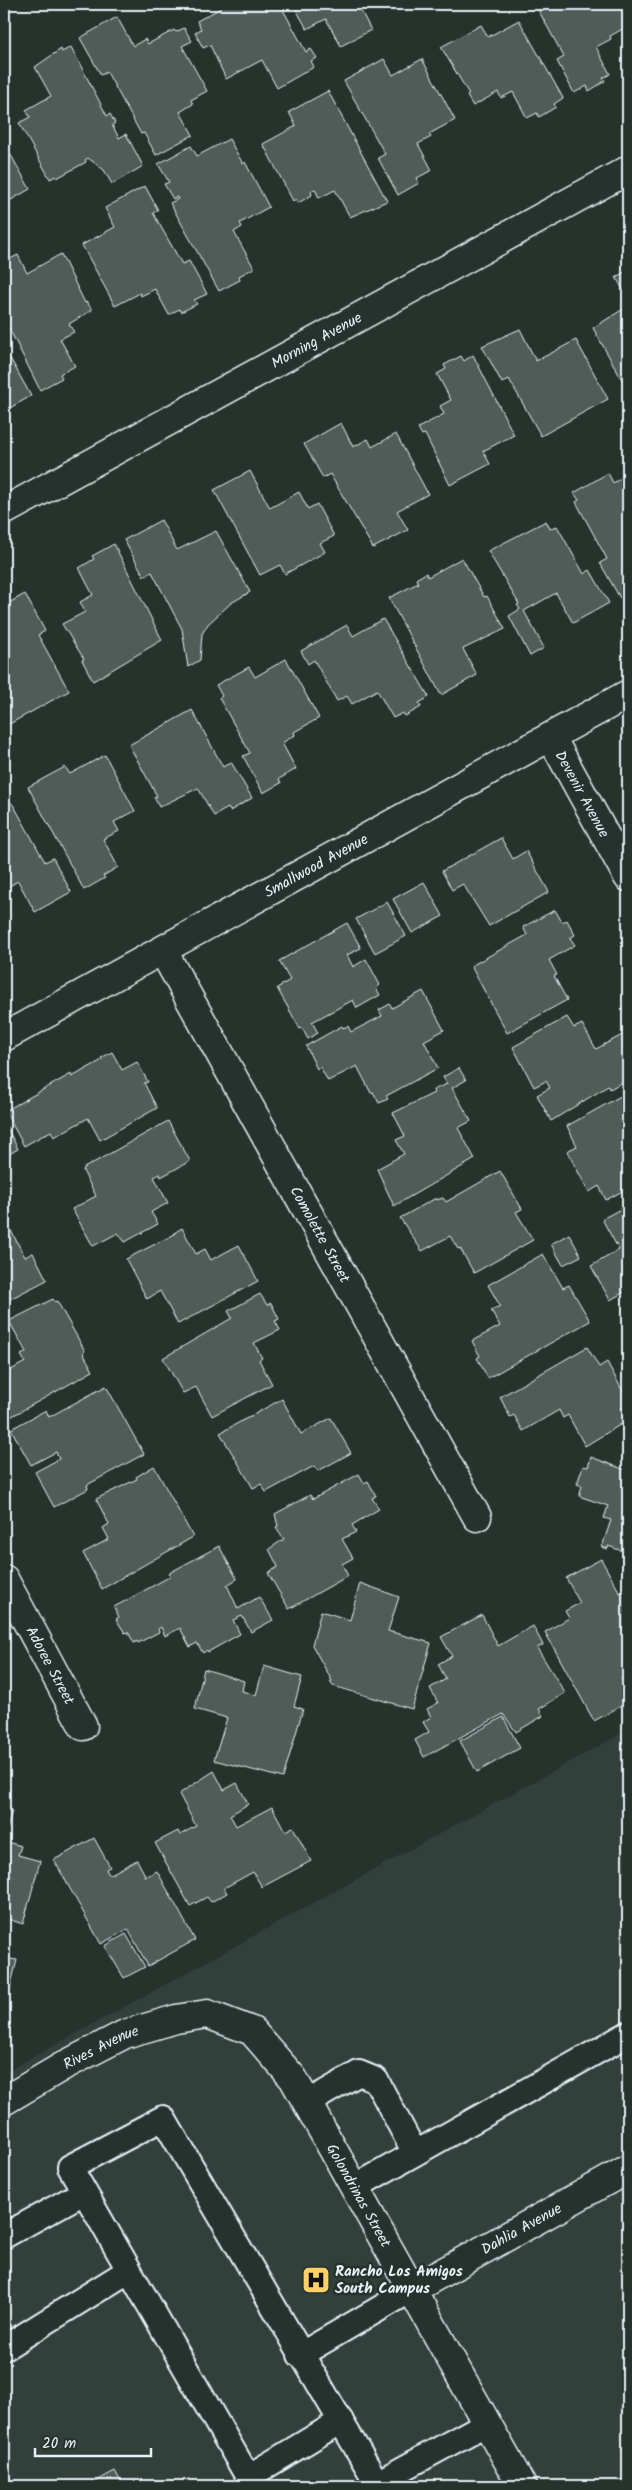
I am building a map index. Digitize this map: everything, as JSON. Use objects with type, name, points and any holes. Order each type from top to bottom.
[{"type":"street","name":"Morning Avenue","points":[[4,511],[628,170]]},
{"type":"street","name":"Smallwood Avenue","points":[[4,1037],[628,694]]},
{"type":"street","name":"Devenir Avenue","points":[[551,736],[628,877]]},
{"type":"street","name":"Comolette Street","points":[[163,951],[478,1517]]},
{"type":"street","name":"Adoree Street","points":[[4,1579],[83,1726]]},
{"type":"street","name":"Rives Avenue","points":[[4,2102],[65,2065],[125,2034],[176,2019],[207,2014]]},
{"type":"street","name":"Golondrinas Street","points":[[207,2014],[252,2031],[293,2078],[522,2486]]},
{"type":"street","name":"Dahlia Avenue","points":[[413,2289],[628,2169]]},
{"type":"lane","points":[[355,2187],[628,2034]]},
{"type":"lane","points":[[307,2103],[359,2073],[376,2080],[415,2153]]},
{"type":"lane","points":[[341,2421],[251,2482],[128,2271],[70,2167],[163,2118],[300,2355],[341,2421],[375,2485],[487,2423]]},
{"type":"lane","points":[[4,2236],[84,2192]]},
{"type":"lane","points":[[4,2348],[128,2271]]},
{"type":"lane","points":[[300,2355],[413,2289]]},
{"type":"shaded area","name":"Rancho Los Amigos South Campus","points":[[628,1730],[628,2486],[4,2486],[4,2073]]},
{"type":"building","points":[[219,4],[280,4],[306,52],[311,49],[317,58],[311,61],[314,67],[277,88],[262,60],[226,79],[210,45],[203,48],[195,33],[201,29],[197,21],[221,8]]},
{"type":"building","points":[[293,4],[373,4],[361,11],[371,30],[341,46],[326,19],[307,29]]},
{"type":"building","points":[[535,4],[623,4],[628,14],[628,26],[610,36],[611,39],[596,47],[610,74],[603,78],[605,81],[589,91],[587,86],[574,93],[557,61],[564,57]]},
{"type":"building","points":[[117,17],[133,46],[145,39],[148,44],[174,30],[176,32],[184,28],[192,41],[182,46],[207,91],[191,100],[193,104],[180,112],[193,135],[156,155],[144,133],[141,134],[107,72],[101,75],[80,38]]},
{"type":"building","points":[[519,20],[563,98],[554,104],[556,107],[539,117],[537,113],[527,118],[513,92],[501,98],[498,92],[473,106],[467,96],[469,94],[441,47],[481,25],[488,37]]},
{"type":"building","points":[[71,47],[107,116],[110,114],[115,123],[112,125],[119,138],[126,134],[143,166],[112,184],[104,170],[88,158],[85,160],[86,162],[57,178],[56,176],[50,179],[19,123],[30,117],[26,110],[51,96],[35,67],[61,49],[62,52]]},
{"type":"building","points":[[384,59],[393,75],[422,59],[455,120],[429,134],[431,137],[418,144],[432,170],[417,178],[419,183],[398,195],[378,158],[385,154],[344,81]]},
{"type":"building","points":[[328,91],[387,201],[350,217],[335,190],[319,198],[315,189],[311,191],[312,195],[298,203],[296,199],[293,201],[263,144],[296,126],[289,112]]},
{"type":"building","points":[[229,139],[243,164],[245,162],[269,207],[240,223],[242,227],[234,232],[254,268],[239,276],[240,280],[219,291],[170,203],[178,199],[177,197],[173,199],[164,184],[169,182],[158,164],[191,146],[197,156]]},
{"type":"building","points":[[4,143],[30,189],[4,204]]},
{"type":"building","points":[[145,186],[158,210],[153,213],[182,264],[189,261],[207,294],[194,300],[197,304],[181,312],[179,309],[169,315],[155,289],[141,296],[140,293],[115,306],[82,245],[115,227],[105,208]]},
{"type":"building","points":[[61,254],[85,303],[87,302],[92,310],[69,324],[74,332],[60,339],[75,366],[60,374],[62,378],[40,390],[4,318],[4,262],[18,255],[27,273]]},
{"type":"building","points":[[628,270],[628,299],[616,277]]},
{"type":"building","points":[[628,306],[628,386],[626,387],[593,328]]},
{"type":"building","points":[[520,329],[536,361],[576,340],[608,399],[541,436],[509,379],[502,383],[482,346]]},
{"type":"building","points":[[473,355],[514,435],[483,451],[490,464],[450,485],[425,434],[422,435],[418,428],[444,414],[440,406],[451,400],[437,374],[446,369],[444,365],[461,356],[464,361]]},
{"type":"building","points":[[10,358],[31,396],[8,409],[6,406],[4,407],[4,361]]},
{"type":"building","points":[[341,423],[353,447],[368,439],[372,447],[396,434],[428,494],[397,511],[408,530],[373,548],[330,474],[323,478],[304,444]]},
{"type":"building","points":[[250,471],[270,508],[299,492],[308,509],[317,504],[334,536],[320,543],[325,552],[285,574],[280,565],[260,575],[214,490]]},
{"type":"building","points":[[608,473],[613,483],[628,474],[628,593],[620,598],[600,563],[607,559],[576,502],[579,500],[574,493]]},
{"type":"building","points":[[161,520],[177,550],[216,531],[250,592],[231,603],[208,624],[202,634],[200,660],[188,667],[182,629],[152,572],[144,576],[124,540]]},
{"type":"building","points":[[546,521],[550,529],[557,526],[584,574],[590,570],[609,603],[573,623],[556,593],[524,611],[544,648],[530,656],[509,616],[520,609],[517,605],[519,604],[488,551]]},
{"type":"building","points":[[114,544],[162,640],[93,681],[82,660],[84,659],[62,624],[85,612],[80,602],[93,595],[79,568],[94,559],[92,556]]},
{"type":"building","points":[[462,558],[484,597],[487,596],[505,629],[463,649],[477,675],[441,695],[389,598],[418,583],[416,579],[426,573],[428,577]]},
{"type":"building","points":[[25,594],[45,631],[38,635],[69,691],[4,727],[4,611],[8,608],[5,605]]},
{"type":"building","points":[[383,619],[429,697],[419,703],[421,707],[405,716],[403,713],[393,718],[377,690],[352,704],[347,696],[337,701],[314,660],[308,664],[301,651],[347,625],[353,636]]},
{"type":"building","points":[[286,659],[319,718],[294,732],[295,735],[282,743],[296,769],[279,779],[281,783],[263,793],[243,756],[250,753],[219,698],[222,696],[216,685],[249,667],[255,677]]},
{"type":"building","points":[[192,710],[223,767],[231,762],[252,798],[230,811],[228,808],[214,816],[198,788],[159,807],[154,797],[157,796],[129,745]]},
{"type":"building","points":[[105,755],[135,811],[114,822],[119,831],[103,839],[118,867],[103,876],[105,878],[84,890],[28,787],[65,767],[70,774]]},
{"type":"building","points":[[7,798],[14,806],[45,862],[53,858],[71,892],[35,912],[18,881],[4,889],[4,800]]},
{"type":"building","points":[[501,838],[513,859],[526,851],[549,892],[489,926],[463,884],[452,890],[442,871]]},
{"type":"building","points":[[424,882],[443,916],[412,933],[393,899]]},
{"type":"building","points":[[387,902],[406,936],[375,953],[356,919]]},
{"type":"building","points":[[555,910],[562,922],[567,920],[575,935],[570,938],[575,945],[549,960],[557,975],[554,976],[567,1000],[507,1033],[471,966],[527,935],[523,927]]},
{"type":"building","points":[[347,923],[361,948],[347,955],[353,967],[366,959],[380,985],[376,988],[380,995],[357,1008],[353,1000],[312,1022],[318,1033],[308,1039],[302,1028],[300,1029],[277,988],[290,980],[279,961]]},
{"type":"building","points":[[423,991],[444,1030],[424,1041],[438,1068],[386,1096],[388,1099],[379,1103],[373,1092],[371,1093],[357,1066],[328,1081],[320,1067],[317,1069],[306,1046],[342,1026],[343,1028],[348,1026],[351,1032],[382,1016],[379,1010],[390,1004],[392,1008]]},
{"type":"building","points":[[567,1017],[574,1028],[582,1024],[596,1049],[624,1034],[628,1042],[628,1079],[610,1089],[608,1086],[551,1121],[537,1095],[550,1088],[546,1081],[534,1087],[513,1047]]},
{"type":"building","points":[[112,1052],[122,1070],[137,1062],[148,1082],[144,1083],[157,1108],[100,1140],[88,1118],[54,1137],[51,1131],[24,1146],[5,1111],[71,1074],[72,1077]]},
{"type":"building","points":[[459,1068],[466,1080],[452,1088],[471,1121],[458,1128],[475,1159],[394,1206],[377,1169],[404,1154],[396,1140],[405,1136],[393,1113],[434,1093],[433,1090],[447,1084],[443,1077]]},
{"type":"building","points":[[628,1092],[628,1188],[606,1200],[599,1186],[589,1192],[567,1151],[577,1146],[567,1126]]},
{"type":"building","points":[[168,1121],[190,1161],[161,1177],[160,1174],[154,1177],[168,1203],[151,1212],[158,1224],[125,1242],[118,1233],[93,1246],[72,1209],[96,1196],[83,1171],[84,1168]]},
{"type":"building","points":[[4,1122],[18,1149],[4,1157]]},
{"type":"building","points":[[500,1171],[522,1209],[516,1212],[533,1240],[474,1273],[460,1248],[458,1249],[450,1236],[422,1251],[400,1218],[436,1198],[436,1200],[443,1198],[446,1202]]},
{"type":"building","points":[[628,1205],[628,1290],[610,1300],[591,1266],[619,1250],[602,1219]]},
{"type":"building","points":[[4,1223],[7,1229],[9,1227],[25,1257],[33,1253],[47,1280],[4,1302]]},
{"type":"building","points":[[182,1228],[196,1254],[205,1249],[211,1260],[239,1245],[258,1281],[178,1324],[160,1291],[147,1299],[126,1259],[175,1234]]},
{"type":"building","points":[[569,1234],[581,1256],[563,1265],[551,1244]]},
{"type":"building","points":[[543,1254],[563,1288],[569,1285],[590,1321],[488,1378],[477,1358],[480,1356],[472,1341],[500,1326],[491,1310],[500,1306],[488,1285]]},
{"type":"building","points":[[260,1294],[267,1305],[271,1303],[279,1319],[275,1321],[280,1330],[254,1343],[262,1358],[259,1360],[272,1384],[212,1416],[196,1387],[183,1393],[163,1358],[232,1318],[228,1311]]},
{"type":"building","points":[[53,1299],[55,1302],[57,1301],[85,1351],[83,1353],[93,1371],[5,1420],[4,1374],[25,1362],[21,1355],[26,1352],[9,1321]]},
{"type":"building","points":[[587,1347],[599,1367],[607,1362],[628,1401],[628,1404],[621,1408],[628,1420],[585,1446],[568,1415],[563,1418],[559,1410],[523,1431],[514,1415],[510,1417],[500,1397]]},
{"type":"building","points":[[106,1386],[144,1454],[87,1485],[88,1489],[54,1507],[35,1472],[59,1459],[56,1452],[31,1465],[11,1429],[46,1410],[49,1417]]},
{"type":"building","points":[[282,1399],[301,1434],[331,1418],[351,1453],[318,1471],[314,1466],[266,1492],[261,1484],[253,1488],[220,1433]]},
{"type":"building","points":[[591,1457],[628,1471],[628,1553],[608,1546],[608,1549],[602,1547],[611,1520],[604,1518],[608,1506],[579,1496],[582,1486],[577,1484],[583,1466],[588,1467]]},
{"type":"building","points":[[154,1466],[193,1537],[102,1589],[83,1553],[109,1539],[103,1528],[109,1524],[96,1499],[137,1479],[136,1477]]},
{"type":"building","points":[[359,1474],[364,1483],[368,1481],[376,1496],[372,1498],[379,1509],[352,1525],[356,1532],[342,1539],[353,1558],[342,1564],[348,1576],[289,1609],[268,1573],[278,1567],[269,1549],[284,1539],[276,1527],[278,1526],[275,1514],[310,1495],[313,1499]]},
{"type":"building","points":[[219,1546],[237,1579],[227,1585],[238,1609],[259,1597],[273,1620],[251,1632],[242,1616],[233,1620],[240,1634],[203,1653],[197,1643],[190,1647],[180,1628],[165,1636],[161,1627],[158,1629],[159,1632],[138,1643],[137,1641],[134,1643],[128,1632],[125,1633],[116,1619],[119,1617],[114,1607],[171,1576],[169,1573]]},
{"type":"building","points":[[601,1559],[620,1593],[627,1589],[628,1591],[628,1674],[621,1678],[628,1692],[628,1702],[594,1721],[545,1632],[569,1618],[565,1611],[580,1603],[566,1578]]},
{"type":"building","points":[[360,1583],[399,1597],[388,1631],[431,1643],[412,1709],[333,1686],[312,1645],[321,1611],[350,1620]]},
{"type":"building","points":[[482,1615],[498,1646],[533,1626],[543,1645],[537,1648],[565,1693],[539,1709],[543,1716],[516,1732],[503,1714],[424,1757],[415,1740],[429,1732],[423,1722],[431,1717],[427,1709],[438,1703],[430,1688],[446,1679],[438,1664],[452,1656],[441,1637]]},
{"type":"building","points":[[264,1666],[302,1677],[294,1706],[303,1709],[283,1778],[214,1760],[227,1718],[195,1709],[204,1669],[244,1681],[242,1691],[256,1695]]},
{"type":"building","points":[[503,1717],[520,1748],[477,1772],[460,1741]]},
{"type":"building","points":[[214,1771],[224,1790],[237,1783],[248,1804],[230,1815],[236,1826],[272,1807],[285,1831],[293,1827],[311,1861],[262,1887],[253,1872],[224,1888],[227,1893],[211,1902],[207,1897],[190,1906],[155,1843],[178,1831],[180,1835],[196,1826],[179,1794]]},
{"type":"building","points":[[4,1809],[12,1811],[4,1841]]},
{"type":"building","points":[[94,1838],[110,1867],[106,1869],[109,1875],[137,1860],[145,1875],[143,1878],[157,1871],[195,1940],[148,1966],[128,1929],[101,1944],[54,1860]]},
{"type":"building","points":[[4,1841],[21,1846],[18,1855],[40,1861],[23,1924],[5,1918],[4,1923]]},
{"type":"building","points":[[126,1934],[145,1967],[124,1978],[105,1946]]},
{"type":"building","points":[[4,1958],[17,1960],[9,1992],[4,1993]]},
{"type":"building","points":[[115,2471],[123,2486],[87,2486]]},
{"type":"place","name":"Rancho Los Amigos South Campus","points":[[316,2280]]}]
